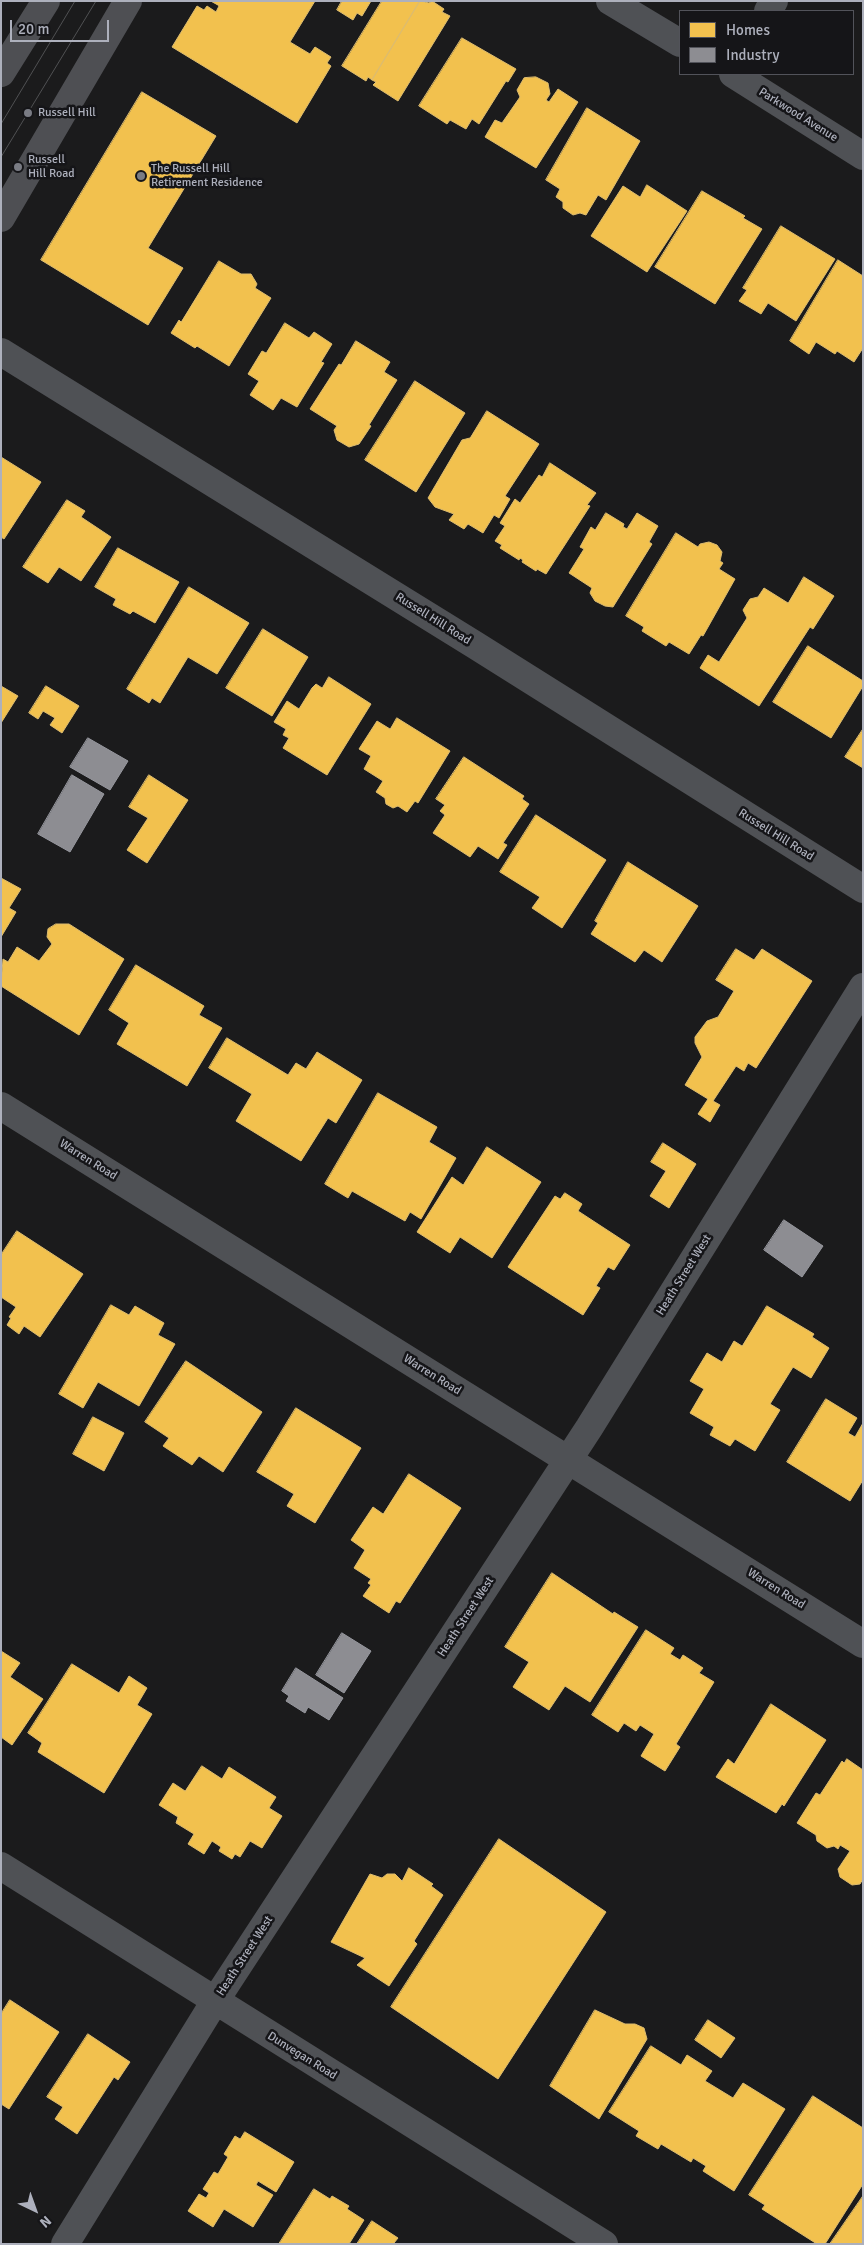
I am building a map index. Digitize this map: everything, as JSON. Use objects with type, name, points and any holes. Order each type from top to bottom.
[{"type":"main road","points":[[1,73],[46,1]]},
{"type":"main road","points":[[1,218],[128,1]]},
{"type":"street","points":[[610,1],[679,42]]},
{"type":"street","name":"Parkwood Avenue","points":[[735,75],[863,156]]},
{"type":"street","name":"Russell Hill Road","points":[[1,352],[863,889]]},
{"type":"street","name":"Heath Street West","points":[[65,2244],[215,2002],[568,1460],[863,987]]},
{"type":"street","name":"Warren Road","points":[[1,1106],[863,1644]]},
{"type":"street","name":"Dunvegan Road","points":[[1,1866],[215,2002],[604,2244]]},
{"type":"building: Homes","points":[[211,1],[315,1],[290,42],[310,54],[315,47],[331,57],[327,63],[331,66],[297,123],[172,47],[197,6],[204,10],[207,6],[216,12],[219,6]]},
{"type":"building: Homes","points":[[342,1],[371,1],[362,16],[357,13],[353,20],[337,10]]},
{"type":"building: Homes","points":[[382,1],[420,1],[372,80],[368,77],[366,81],[342,66]]},
{"type":"building: Homes","points":[[420,1],[429,3],[432,1],[444,9],[442,12],[450,16],[398,101],[373,85],[376,82],[372,80]]},
{"type":"building: Homes","points":[[462,38],[516,69],[508,82],[506,81],[479,124],[472,119],[466,129],[450,120],[447,124],[419,106]]},
{"type":"building: Homes","points":[[536,77],[548,83],[550,94],[546,100],[549,102],[558,89],[578,102],[536,168],[485,137],[495,120],[502,123],[520,97],[517,90],[524,78]]},
{"type":"building: Homes","name":"The Russell Hill Retirement Residence","points":[[142,92],[216,136],[148,248],[183,268],[148,325],[41,260]]},
{"type":"building: Homes","points":[[587,108],[640,141],[606,200],[598,195],[586,215],[580,213],[573,215],[563,208],[563,202],[556,197],[560,189],[546,180]]},
{"type":"building: Homes","points":[[647,185],[687,211],[647,272],[591,236],[623,186],[640,197]]},
{"type":"building: Homes","points":[[702,191],[745,216],[743,218],[762,229],[715,304],[655,267]]},
{"type":"building: Homes","points":[[781,226],[835,259],[796,321],[768,303],[761,314],[739,301],[747,290],[743,288]]},
{"type":"building: Homes","points":[[838,260],[863,276],[863,348],[854,362],[837,351],[835,354],[816,342],[809,354],[790,341]]},
{"type":"building: Homes","points":[[219,261],[241,274],[251,274],[257,284],[255,288],[271,298],[229,366],[197,346],[195,348],[171,333],[179,320],[181,322]]},
{"type":"building: Homes","points":[[285,323],[309,338],[314,332],[332,344],[321,362],[324,363],[297,407],[281,398],[273,410],[250,395],[259,381],[248,374],[262,351],[266,353]]},
{"type":"building: Homes","points":[[356,341],[390,362],[384,372],[397,380],[359,444],[349,447],[337,440],[334,430],[337,426],[310,409]]},
{"type":"building: Homes","points":[[415,381],[465,413],[416,492],[365,460]]},
{"type":"building: Homes","points":[[487,411],[539,444],[505,496],[510,499],[499,518],[494,515],[483,533],[468,524],[464,529],[449,520],[454,514],[435,507],[428,498],[462,440],[470,438]]},
{"type":"building: Homes","points":[[1,457],[41,482],[4,539],[1,537]]},
{"type":"building: Homes","points":[[550,463],[596,493],[587,505],[590,506],[546,574],[537,569],[536,571],[522,562],[523,560],[520,558],[519,560],[500,548],[502,545],[495,541],[505,526],[500,523],[515,499],[520,503],[539,475],[542,477]]},
{"type":"building: Homes","points":[[67,500],[85,511],[81,517],[111,537],[81,581],[59,567],[48,583],[23,567]]},
{"type":"building: Homes","points":[[606,513],[624,524],[623,527],[627,529],[637,513],[658,526],[649,542],[652,544],[613,607],[605,606],[595,601],[590,593],[592,588],[569,573],[584,549],[580,547],[591,527],[595,530]]},
{"type":"building: Homes","points":[[676,533],[698,547],[700,544],[709,542],[717,545],[722,552],[720,561],[723,563],[719,569],[735,579],[703,636],[701,635],[689,654],[669,642],[666,646],[642,631],[644,627],[626,616]]},
{"type":"building: Homes","points":[[118,548],[179,582],[155,623],[133,611],[130,614],[113,605],[116,599],[95,587]]},
{"type":"building: Homes","points":[[804,577],[834,596],[813,629],[810,627],[759,706],[700,668],[708,655],[719,662],[747,618],[743,610],[750,599],[758,597],[764,588],[788,603]]},
{"type":"building: Homes","points":[[189,587],[249,623],[217,674],[188,657],[160,703],[152,698],[149,703],[127,689]]},
{"type":"building: Homes","points":[[263,629],[308,657],[272,716],[226,688]]},
{"type":"building: Homes","points":[[808,646],[863,681],[863,686],[831,738],[773,702]]},
{"type":"building: Homes","points":[[329,677],[371,704],[327,775],[283,748],[289,738],[283,735],[286,729],[274,722],[287,701],[299,709],[312,688],[316,684],[322,688]]},
{"type":"building: Homes","points":[[1,686],[18,696],[1,723]]},
{"type":"building: Homes","points":[[46,686],[79,706],[62,733],[50,725],[55,718],[43,711],[38,719],[29,713]]},
{"type":"building: Homes","points":[[397,718],[450,751],[418,803],[415,801],[407,812],[398,806],[393,808],[386,804],[385,798],[376,792],[383,781],[364,769],[371,756],[359,749],[377,721],[390,729]]},
{"type":"building: Homes","points":[[863,729],[863,768],[845,757]]},
{"type":"building: Homes","points":[[464,757],[524,796],[522,799],[529,804],[503,843],[507,845],[498,859],[478,846],[470,857],[433,833],[445,815],[440,811],[445,805],[436,799]]},
{"type":"building: Homes","points":[[149,775],[188,800],[147,863],[127,850],[148,818],[129,807]]},
{"type":"building: Homes","points":[[536,815],[606,860],[562,928],[532,908],[540,897],[500,872]]},
{"type":"building: Homes","points":[[628,862],[698,906],[662,962],[644,950],[635,962],[591,934],[598,923],[595,921]]},
{"type":"building: Homes","points":[[1,878],[21,889],[9,908],[16,912],[1,937]]},
{"type":"building: Homes","points":[[56,924],[69,924],[124,959],[79,1035],[1,986],[3,959],[8,962],[17,947],[39,961],[52,944],[47,937],[48,929]]},
{"type":"building: Homes","points":[[736,949],[754,960],[762,949],[812,981],[756,1068],[748,1063],[744,1071],[736,1066],[713,1101],[720,1105],[710,1122],[698,1114],[708,1099],[685,1085],[702,1057],[695,1043],[695,1037],[707,1021],[718,1017],[734,991],[716,980]]},
{"type":"building: Homes","points":[[136,965],[204,1006],[199,1015],[222,1028],[187,1086],[117,1044],[129,1023],[109,1010]]},
{"type":"building: Homes","points":[[227,1038],[288,1075],[296,1063],[306,1069],[317,1052],[362,1080],[336,1123],[328,1118],[301,1161],[236,1121],[252,1094],[209,1068]]},
{"type":"building: Homes","points":[[378,1093],[437,1127],[429,1142],[456,1158],[421,1219],[410,1212],[405,1221],[352,1191],[348,1198],[325,1184]]},
{"type":"building: Homes","points":[[663,1143],[696,1164],[669,1208],[650,1196],[666,1171],[651,1162]]},
{"type":"building: Homes","points":[[487,1147],[541,1182],[492,1258],[460,1237],[450,1253],[417,1232],[452,1177],[463,1185]]},
{"type":"building: Homes","points":[[565,1193],[582,1204],[578,1211],[630,1245],[614,1270],[608,1267],[596,1286],[600,1288],[583,1315],[508,1267],[555,1196],[560,1199]]},
{"type":"building: Homes","points":[[17,1231],[83,1274],[40,1337],[24,1326],[19,1334],[7,1325],[11,1318],[9,1317],[16,1307],[1,1297],[1,1255]]},
{"type":"building: Homes","points":[[111,1305],[129,1315],[135,1306],[164,1323],[158,1335],[175,1344],[139,1406],[98,1382],[83,1408],[59,1394]]},
{"type":"building: Homes","points":[[767,1306],[814,1334],[812,1337],[829,1348],[811,1378],[793,1367],[770,1404],[780,1410],[755,1451],[735,1439],[730,1446],[710,1435],[714,1427],[690,1413],[704,1389],[690,1381],[707,1353],[722,1362],[734,1341],[742,1346]]},
{"type":"building: Homes","points":[[186,1361],[262,1412],[223,1472],[199,1456],[192,1465],[163,1446],[169,1438],[145,1422]]},
{"type":"building: Homes","points":[[826,1399],[857,1418],[848,1433],[855,1437],[863,1423],[863,1480],[850,1501],[787,1462]]},
{"type":"building: Homes","points":[[296,1408],[361,1448],[315,1523],[287,1506],[294,1494],[257,1472]]},
{"type":"building: Homes","points":[[93,1417],[124,1433],[104,1471],[73,1454]]},
{"type":"building: Homes","points":[[409,1474],[461,1508],[400,1603],[396,1601],[389,1613],[363,1596],[371,1585],[368,1583],[371,1579],[354,1568],[365,1550],[351,1540],[373,1507],[383,1514]]},
{"type":"building: Homes","points":[[552,1573],[613,1614],[614,1612],[638,1627],[590,1702],[565,1686],[549,1710],[513,1687],[529,1662],[505,1647]]},
{"type":"building: Homes","points":[[646,1630],[674,1648],[670,1654],[680,1660],[683,1655],[703,1668],[699,1673],[714,1682],[676,1744],[680,1747],[665,1771],[641,1756],[654,1734],[640,1725],[636,1731],[624,1723],[618,1732],[592,1715]]},
{"type":"building: Homes","points":[[1,1651],[20,1663],[10,1677],[43,1699],[12,1745],[1,1737]]},
{"type":"building: Homes","points":[[72,1664],[119,1693],[129,1676],[147,1688],[137,1705],[152,1714],[104,1793],[38,1752],[42,1743],[28,1733]]},
{"type":"building: Homes","points":[[771,1704],[826,1740],[784,1806],[782,1804],[776,1813],[716,1777],[728,1759],[734,1764]]},
{"type":"building: Homes","points":[[847,1759],[863,1770],[863,1879],[860,1884],[852,1885],[840,1877],[838,1869],[850,1851],[840,1845],[838,1849],[834,1846],[827,1848],[817,1841],[816,1835],[797,1823],[816,1793],[820,1795],[842,1761],[844,1763]]},
{"type":"building: Homes","points":[[202,1766],[222,1779],[229,1767],[276,1797],[269,1808],[282,1816],[262,1848],[250,1841],[240,1857],[235,1854],[232,1859],[219,1851],[221,1847],[212,1841],[204,1854],[188,1844],[194,1834],[176,1823],[178,1817],[159,1805],[173,1783],[185,1791]]},
{"type":"building: Homes","points":[[499,1839],[606,1912],[498,2079],[391,2007]]},
{"type":"building: Homes","points":[[409,1868],[433,1884],[431,1886],[443,1895],[414,1941],[417,1944],[389,1986],[357,1965],[365,1958],[331,1942],[370,1874],[382,1878],[387,1874],[395,1874],[402,1881]]},
{"type":"building: Homes","points":[[10,2000],[59,2032],[9,2109],[1,2104],[1,2014]]},
{"type":"building: Homes","points":[[595,2010],[625,2024],[635,2024],[644,2028],[647,2039],[599,2119],[550,2086]]},
{"type":"building: Homes","points":[[708,2020],[735,2038],[721,2058],[695,2040]]},
{"type":"building: Homes","points":[[88,2034],[130,2062],[118,2080],[114,2077],[77,2134],[55,2119],[63,2107],[47,2097]]},
{"type":"building: Homes","points":[[651,2046],[681,2065],[687,2055],[712,2071],[705,2081],[733,2098],[743,2083],[785,2109],[734,2191],[703,2171],[706,2166],[693,2158],[691,2162],[661,2144],[658,2149],[636,2136],[639,2131],[609,2112]]},
{"type":"building: Homes","points":[[813,2096],[863,2128],[863,2184],[825,2244],[817,2244],[762,2209],[765,2205],[749,2195]]},
{"type":"building: Homes","points":[[245,2132],[294,2162],[276,2192],[258,2181],[256,2185],[273,2195],[253,2227],[224,2209],[213,2227],[188,2211],[199,2194],[206,2198],[209,2193],[203,2189],[214,2172],[218,2174],[228,2157],[224,2154],[235,2136],[240,2139]]},
{"type":"building: Homes","points":[[314,2189],[330,2199],[332,2196],[349,2206],[347,2209],[364,2220],[349,2244],[279,2244]]},
{"type":"building: Homes","points":[[863,2196],[863,2244],[830,2244]]},
{"type":"building: Homes","points":[[372,2221],[398,2238],[394,2243],[396,2244],[357,2244]]},
{"type":"building: Industry","points":[[88,738],[128,761],[110,790],[70,767]]},
{"type":"building: Industry","points":[[72,775],[104,794],[70,852],[38,834]]},
{"type":"building: Industry","points":[[784,1220],[823,1246],[802,1277],[764,1250]]},
{"type":"building: Industry","points":[[342,1633],[371,1651],[344,1693],[316,1675]]},
{"type":"building: Industry","points":[[296,1668],[343,1698],[329,1720],[308,1707],[305,1713],[286,1701],[289,1696],[282,1691]]},
{"type":"tram line","points":[[1,124],[75,1]]},
{"type":"tram line","points":[[1,157],[96,1]]},
{"type":"place","name":"Russell Hill","points":[[28,113]]},
{"type":"place","name":"Russell Hill Road","points":[[18,167]]},
{"type":"place","name":"The Russell Hill Retirement Residence","points":[[141,176]]}]
